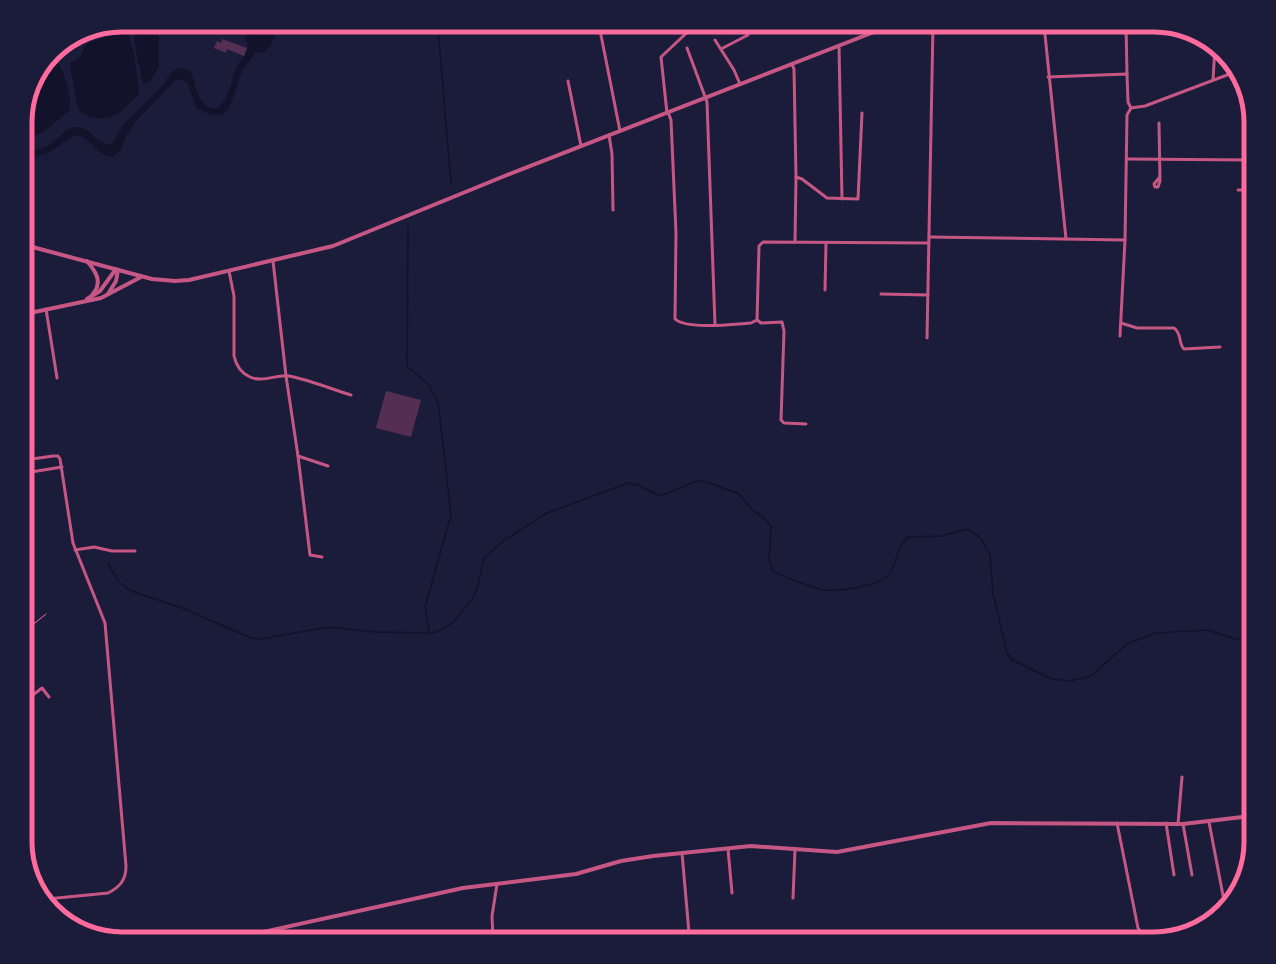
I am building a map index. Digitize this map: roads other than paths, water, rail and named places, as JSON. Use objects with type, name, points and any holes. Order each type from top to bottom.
[{"type":"street","points":[[600,32],[620,131]]},
{"type":"street","points":[[686,32],[661,58],[668,112],[671,120],[674,175],[676,240],[675,316],[677,320],[684,324],[715,325],[751,323],[756,320],[761,322],[783,323],[781,420],[784,423],[806,424]]},
{"type":"street","points":[[32,247],[117,269],[141,277],[175,281],[229,271],[333,246],[581,146],[874,32]]},
{"type":"street","points":[[927,338],[933,32]]},
{"type":"street","points":[[1045,32],[1066,239]]},
{"type":"street","points":[[1126,32],[1127,99],[1131,108]]},
{"type":"street","points":[[721,49],[748,35]]},
{"type":"street","points":[[715,40],[740,84]]},
{"type":"street","points":[[839,46],[842,199]]},
{"type":"street","points":[[687,48],[706,97],[715,325]]},
{"type":"street","points":[[1213,80],[1215,55]]},
{"type":"street","points":[[792,64],[794,69],[796,177],[795,242]]},
{"type":"street","points":[[1131,108],[1145,106],[1230,74]]},
{"type":"street","points":[[1048,77],[1127,75]]},
{"type":"street","points":[[568,81],[581,146]]},
{"type":"street","points":[[1120,336],[1125,240],[1127,115],[1131,108]]},
{"type":"street","points":[[796,177],[802,179],[827,198],[857,200],[859,197],[862,113]]},
{"type":"street","points":[[1159,123],[1159,178]]},
{"type":"street","points":[[609,135],[612,154],[613,210]]},
{"type":"street","points":[[1127,159],[1244,160]]},
{"type":"street","points":[[1238,190],[1244,190]]},
{"type":"street","points":[[929,237],[1125,240]]},
{"type":"street","points":[[756,320],[759,246],[762,242],[929,243]]},
{"type":"street","points":[[825,290],[826,243]]},
{"type":"street","points":[[273,260],[286,376],[298,456],[310,555],[322,557]]},
{"type":"street","points":[[87,261],[94,269],[99,281],[98,287],[91,297]]},
{"type":"street","points":[[106,296],[116,281],[117,269]]},
{"type":"street","points":[[83,301],[100,292],[117,269]]},
{"type":"street","points":[[229,271],[234,296],[234,351],[237,364],[246,375],[254,378],[286,376],[351,395]]},
{"type":"street","points":[[32,312],[106,296],[141,277]]},
{"type":"street","points":[[881,294],[928,295]]},
{"type":"street","points":[[46,309],[57,378]]},
{"type":"street","points":[[1121,323],[1143,329],[1174,328],[1179,334],[1181,346],[1184,349],[1220,347]]},
{"type":"street","points":[[32,459],[58,456],[62,467],[76,555],[101,610],[105,623],[126,873],[117,889],[108,893],[52,898]]},
{"type":"street","points":[[298,456],[328,466]]},
{"type":"street","points":[[32,472],[62,467]]},
{"type":"street","points":[[75,550],[94,547],[112,551],[135,551]]},
{"type":"street","points":[[32,696],[42,688],[49,697]]},
{"type":"street","points":[[1182,777],[1181,824],[1192,875]]},
{"type":"street","points":[[263,932],[463,888],[576,874],[621,861],[682,853],[751,846],[837,852],[856,850],[991,823],[1181,824],[1244,817]]},
{"type":"street","points":[[1209,822],[1224,899]]},
{"type":"street","points":[[1117,823],[1138,928],[1141,932]]},
{"type":"street","points":[[1166,823],[1174,874]]},
{"type":"street","points":[[728,849],[732,893]]},
{"type":"street","points":[[793,898],[795,850]]},
{"type":"street","points":[[682,853],[689,932]]},
{"type":"street","points":[[493,932],[492,916],[497,884]]},
{"type":"waterway","points":[[438,32],[451,184]]},
{"type":"waterway","points":[[408,226],[407,366],[428,384],[438,402],[451,515],[425,607],[429,632]]},
{"type":"waterway","points":[[108,564],[119,582],[131,591],[185,609],[251,638],[261,639],[328,627],[375,632],[430,633],[437,632],[451,624],[472,600],[478,585],[484,558],[503,541],[547,513],[628,483],[638,485],[660,496],[697,481],[707,482],[739,494],[752,510],[762,516],[771,526],[769,560],[773,571],[799,582],[825,590],[840,590],[859,587],[877,582],[884,578],[892,570],[899,549],[909,537],[941,536],[966,529],[973,532],[981,539],[990,555],[993,593],[1007,653],[1012,660],[1052,679],[1071,681],[1091,676],[1127,644],[1155,633],[1207,630],[1244,640]]}]
